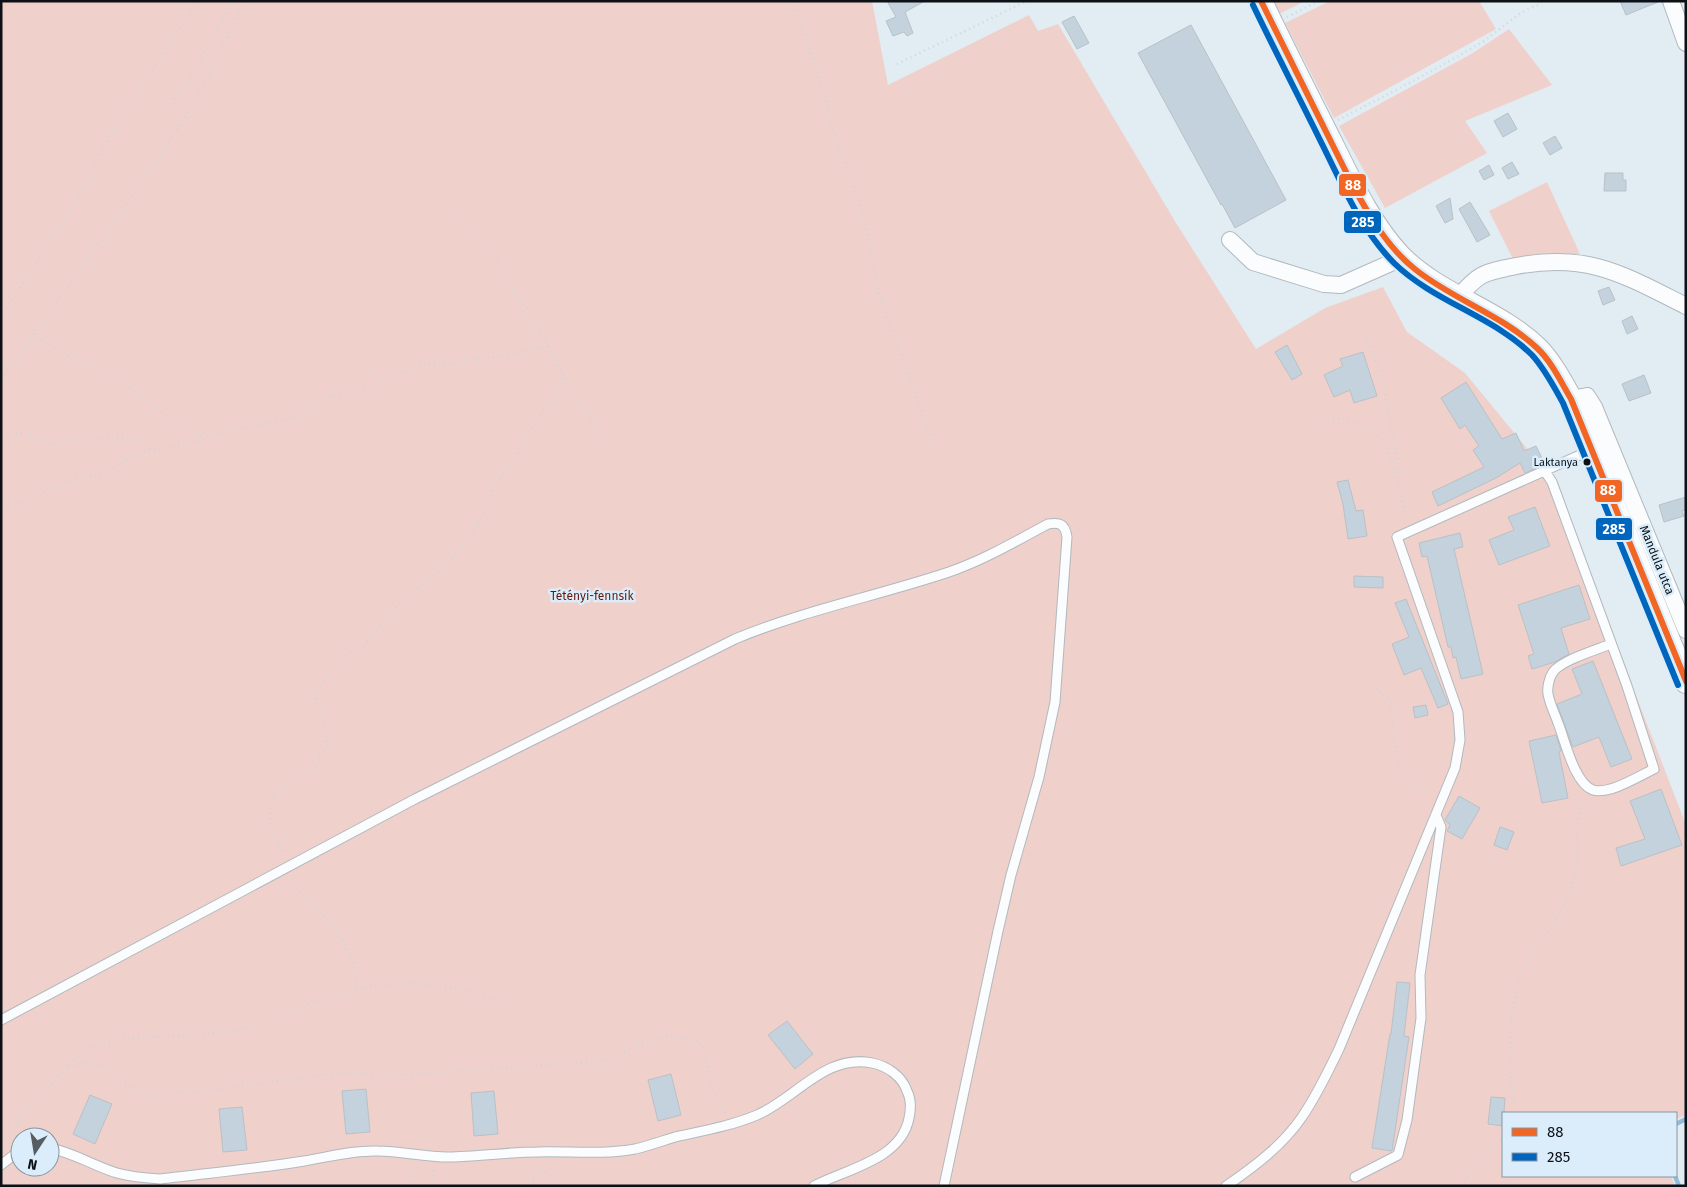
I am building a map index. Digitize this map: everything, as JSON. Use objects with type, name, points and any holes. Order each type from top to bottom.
[{"type":"main road","points":[[1260,1],[1356,192],[1380,230],[1402,258],[1433,282],[1502,322],[1526,339],[1537,349],[1556,373],[1571,399],[1686,682]]},
{"type":"street","points":[[1671,1],[1686,43]]},
{"type":"street","points":[[1230,240],[1253,262],[1324,284],[1341,285],[1402,258]]},
{"type":"street","points":[[1458,298],[1471,281],[1490,271],[1534,262],[1558,260],[1586,263],[1616,272],[1686,306]]},
{"type":"street","name":"Mandula utca","points":[[1571,399],[1587,396],[1594,407],[1686,630]]},
{"type":"lane","points":[[1226,1186],[1254,1167],[1276,1146],[1302,1118],[1321,1087],[1343,1040],[1455,768],[1460,740],[1458,712],[1397,537],[1592,450]]},
{"type":"lane","points":[[1544,470],[1552,482],[1611,644],[1654,770],[1610,789],[1599,791],[1586,785],[1578,774],[1567,750],[1547,692],[1553,672],[1562,664],[1611,644]]},
{"type":"lane","points":[[1,1020],[415,799],[735,639],[773,624],[948,572],[985,557],[1048,524],[1056,522],[1062,524],[1066,529],[1066,537],[1054,702],[1039,777],[998,931],[944,1186]]},
{"type":"lane","points":[[1355,1177],[1398,1154],[1407,1120],[1421,1018],[1420,975],[1441,827],[1436,815]]},
{"type":"lane","points":[[60,1151],[79,1156],[116,1173],[140,1178],[160,1179],[303,1161],[357,1151],[385,1151],[426,1156],[468,1157],[538,1152],[594,1153],[633,1149],[755,1116],[775,1107],[822,1073],[842,1063],[858,1061],[874,1063],[888,1068],[899,1077],[907,1090],[910,1101],[911,1111],[908,1125],[902,1135],[891,1149],[872,1161],[814,1186]]},
{"type":"path","points":[[1,317],[75,203],[104,144],[198,1]]},
{"type":"path","points":[[170,108],[201,59],[232,1]]},
{"type":"path","points":[[1,379],[74,279],[182,122],[244,1]]},
{"type":"path","points":[[793,1],[826,99],[830,120],[863,214],[879,294],[934,443]]},
{"type":"path","points":[[897,64],[1027,1]]},
{"type":"path","points":[[1272,25],[1319,1]]},
{"type":"path","points":[[1324,128],[1475,47],[1498,32],[1515,16],[1528,8],[1542,4]]},
{"type":"path","points":[[458,212],[458,217],[473,236],[494,252],[498,266],[519,300],[533,314],[563,374],[607,446]]},
{"type":"path","points":[[1364,333],[1384,388],[1400,471],[1397,479]]},
{"type":"path","points":[[33,334],[59,351],[114,378],[170,418],[206,438]]},
{"type":"path","points":[[1,507],[27,501],[48,489],[75,479],[102,474],[133,456],[152,450],[168,448],[292,417],[328,397],[366,387],[415,368],[432,363],[457,364],[474,358],[496,357],[548,346]]},
{"type":"path","points":[[358,990],[357,971],[346,944],[327,919],[300,891],[287,868],[285,856],[271,826],[270,809],[275,795],[290,780],[307,773],[317,766],[320,762],[319,754],[327,746],[324,736],[326,726],[324,716],[316,699],[320,686],[340,660],[364,645],[399,604],[440,570],[465,546],[477,524],[490,507],[492,490],[499,482],[547,403],[556,397],[563,374]]},
{"type":"path","points":[[1318,420],[1341,418],[1370,429],[1382,439],[1390,456],[1410,531]]},
{"type":"path","points":[[1,436],[22,433],[56,444],[69,438],[80,436],[92,439],[112,437],[133,438],[152,450]]},
{"type":"path","points":[[1376,688],[1392,702],[1396,755],[1400,768],[1409,780],[1444,796]]},
{"type":"path","points":[[1513,1112],[1513,1011],[1519,979],[1569,894],[1577,866],[1577,837],[1580,812],[1587,799],[1599,791]]},
{"type":"path","points":[[2,1164],[13,1132],[36,1094],[53,1083],[64,1067],[89,1047],[120,1039],[231,1031],[270,1022],[311,1003],[374,985],[414,983],[464,989],[501,1001]]},
{"type":"path","points":[[64,1067],[87,1063],[104,1066],[120,1082],[148,1094],[213,1090],[339,1073],[398,1075],[604,1061],[642,1044],[670,1036],[697,1040],[704,1049],[710,1084],[731,1124]]},
{"type":"path","points":[[1462,1186],[1470,1172],[1502,1139]]},
{"type":"path","points":[[514,1186],[546,1173],[562,1152]]},
{"type":"path","points":[[408,1186],[426,1156]]},
{"type":"path","points":[[431,1186],[437,1156]]},
{"type":"green space","name":"Tétényi-fennsík","points":[[1,1],[872,1],[888,85],[1029,15],[1038,31],[1058,24],[1176,223],[1256,349],[1325,308],[1383,287],[1407,332],[1465,373],[1553,480],[1686,825],[1686,1115],[1677,1119],[1677,1112],[1502,1112],[1502,1177],[1671,1177],[1675,1186],[1,1186]]},
{"type":"green space","points":[[1273,1],[1305,1],[1279,14]]},
{"type":"green space","points":[[1330,1],[1479,1],[1496,29],[1334,118],[1285,23]]},
{"type":"green space","points":[[1509,29],[1552,85],[1465,121],[1487,153],[1385,208],[1339,126],[1473,53]]},
{"type":"green space","points":[[1547,182],[1580,254],[1513,259],[1489,211]]},
{"type":"building","points":[[887,1],[925,1],[905,12],[913,33],[907,36],[904,32],[893,36],[886,21],[896,17]]},
{"type":"building","points":[[1620,1],[1658,1],[1658,2],[1626,15]]},
{"type":"building","points":[[1074,16],[1089,43],[1077,49],[1062,22]]},
{"type":"building","points":[[1191,25],[1286,200],[1235,228],[1138,53]]},
{"type":"building","points":[[1508,113],[1517,129],[1503,137],[1494,121]]},
{"type":"building","points":[[1555,136],[1562,148],[1550,155],[1543,143]]},
{"type":"building","points":[[1512,162],[1519,174],[1508,179],[1502,168]]},
{"type":"building","points":[[1489,165],[1494,175],[1484,180],[1479,171]]},
{"type":"building","points":[[1605,173],[1623,173],[1623,180],[1626,180],[1626,191],[1604,191]]},
{"type":"building","points":[[1450,198],[1453,219],[1445,223],[1436,206]]},
{"type":"building","points":[[1470,202],[1490,235],[1477,242],[1459,209]]},
{"type":"building","points":[[1609,287],[1615,300],[1603,305],[1598,291]]},
{"type":"building","points":[[1632,316],[1638,329],[1627,334],[1622,321]]},
{"type":"building","points":[[1287,345],[1302,374],[1292,380],[1275,352]]},
{"type":"building","points":[[1363,352],[1377,396],[1354,403],[1350,390],[1334,397],[1324,375],[1343,366],[1340,359]]},
{"type":"building","points":[[1644,375],[1651,393],[1629,401],[1622,384]]},
{"type":"building","points":[[1466,382],[1502,439],[1516,433],[1524,451],[1536,446],[1545,464],[1525,473],[1520,463],[1496,478],[1438,506],[1432,492],[1484,467],[1473,450],[1479,446],[1465,425],[1460,429],[1441,398]]},
{"type":"building","points":[[1348,480],[1356,511],[1363,510],[1367,536],[1348,539],[1343,504],[1337,482]]},
{"type":"building","points":[[1686,497],[1686,510],[1682,511],[1684,516],[1664,522],[1659,505]]},
{"type":"building","points":[[1535,507],[1550,546],[1499,565],[1489,540],[1514,530],[1508,517]]},
{"type":"building","points":[[1460,533],[1463,547],[1454,549],[1483,674],[1461,679],[1456,657],[1453,658],[1451,647],[1448,647],[1427,556],[1422,557],[1419,543]]},
{"type":"building","points":[[1354,576],[1383,577],[1383,588],[1354,587]]},
{"type":"building","points":[[1579,585],[1590,619],[1561,628],[1569,654],[1555,662],[1532,669],[1528,656],[1534,654],[1518,605]]},
{"type":"building","points":[[1406,599],[1448,704],[1438,708],[1421,668],[1404,675],[1392,644],[1409,637],[1395,603]]},
{"type":"building","points":[[1593,661],[1632,759],[1611,767],[1599,737],[1573,747],[1557,704],[1582,694],[1572,669]]},
{"type":"building","points":[[1426,705],[1428,715],[1415,718],[1413,707]]},
{"type":"building","points":[[1556,735],[1561,751],[1559,752],[1568,798],[1542,803],[1529,741]]},
{"type":"building","points":[[1661,789],[1682,845],[1621,866],[1616,848],[1645,839],[1630,801]]},
{"type":"building","points":[[1459,796],[1480,808],[1462,839],[1447,831],[1450,825],[1445,820]]},
{"type":"building","points":[[1500,827],[1514,832],[1507,850],[1494,845]]},
{"type":"building","points":[[1397,982],[1410,983],[1404,1036],[1409,1037],[1392,1151],[1372,1148],[1391,1034]]},
{"type":"building","points":[[787,1021],[813,1054],[795,1069],[768,1035]]},
{"type":"building","points":[[671,1074],[681,1115],[658,1121],[648,1080]]},
{"type":"building","points":[[366,1089],[370,1132],[346,1134],[342,1091]]},
{"type":"building","points":[[494,1091],[498,1134],[474,1136],[471,1093]]},
{"type":"building","points":[[90,1095],[112,1104],[95,1144],[73,1134]]},
{"type":"building","points":[[1491,1097],[1505,1098],[1502,1126],[1488,1124]]},
{"type":"building","points":[[242,1107],[247,1150],[223,1152],[219,1109]]},
{"type":"waterway","points":[[1677,1124],[1686,1119]]},
{"type":"waterway","points":[[1675,1177],[1679,1186]]},
{"type":"transit line","name":"88","points":[[1261,1],[1353,186],[1388,242],[1406,261],[1431,281],[1523,336],[1537,348],[1556,372],[1571,399],[1686,681]]},
{"type":"transit line","name":"285","points":[[1253,5],[1345,191],[1362,221],[1382,250],[1410,277],[1517,341],[1532,355],[1549,378],[1563,403],[1678,685]]},
{"type":"place","name":"Laktanya","points":[[1587,462]]}]
